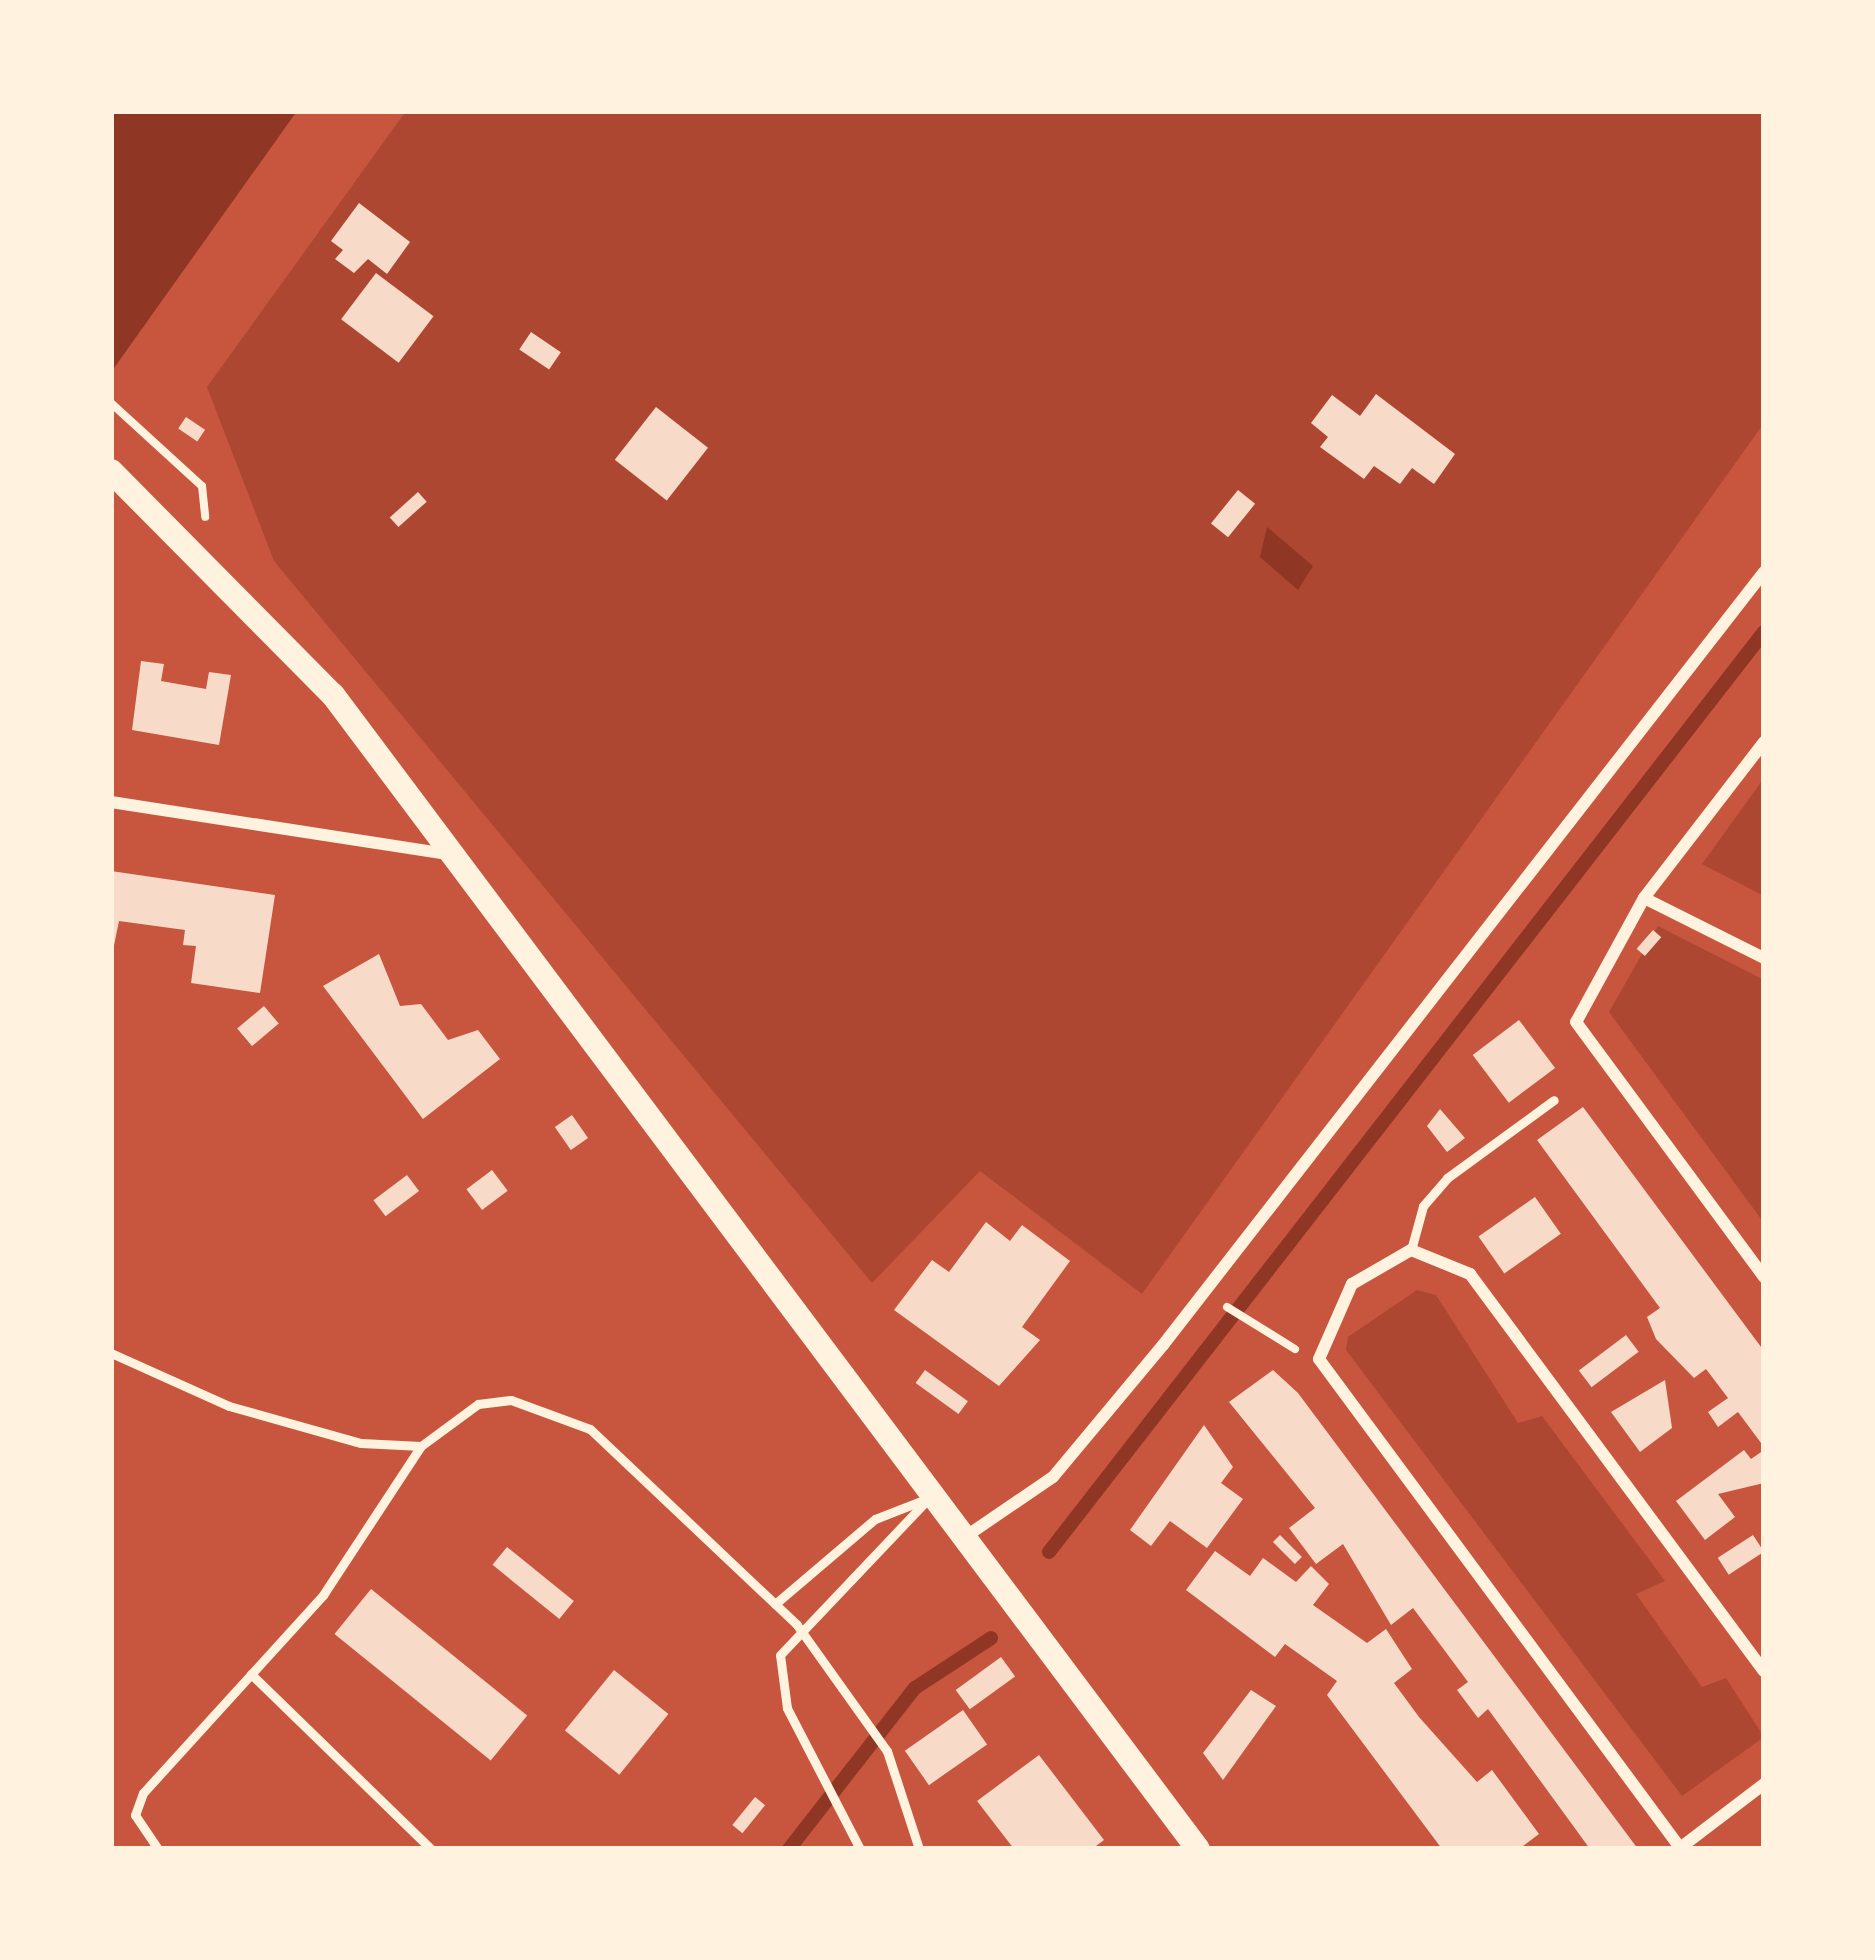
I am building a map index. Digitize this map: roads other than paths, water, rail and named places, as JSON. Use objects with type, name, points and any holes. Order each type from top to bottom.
[{"type":"main road","points":[[111,471],[334,695],[929,1498],[1198,1849]]},
{"type":"street","points":[[961,1540],[1053,1477],[1163,1345],[1764,572]]},
{"type":"street","points":[[1764,742],[1644,898],[1576,1022],[1764,1277]]},
{"type":"street","points":[[111,802],[452,854]]},
{"type":"street","points":[[1644,898],[1764,958]]},
{"type":"street","points":[[1764,1671],[1470,1274],[1411,1250],[1352,1284],[1318,1359],[1680,1849],[1764,1784]]},
{"type":"lane","points":[[1411,1250],[1423,1206],[1447,1178],[1554,1100]]},
{"type":"lane","points":[[111,1352],[296,1430],[421,1446]]},
{"type":"lane","points":[[158,1849],[135,1815],[143,1793],[323,1595],[421,1446],[478,1404],[552,1409],[590,1429],[797,1625],[868,1716],[887,1751],[919,1849]]},
{"type":"lane","points":[[775,1604],[874,1519],[929,1498]]},
{"type":"lane","points":[[860,1849],[821,1780],[779,1683],[797,1625],[894,1546],[929,1498]]},
{"type":"lane","points":[[251,1674],[431,1849]]},
{"type":"waterway","points":[[1049,1552],[1764,632]]},
{"type":"waterway","points":[[789,1849],[915,1688],[991,1638]]}]
